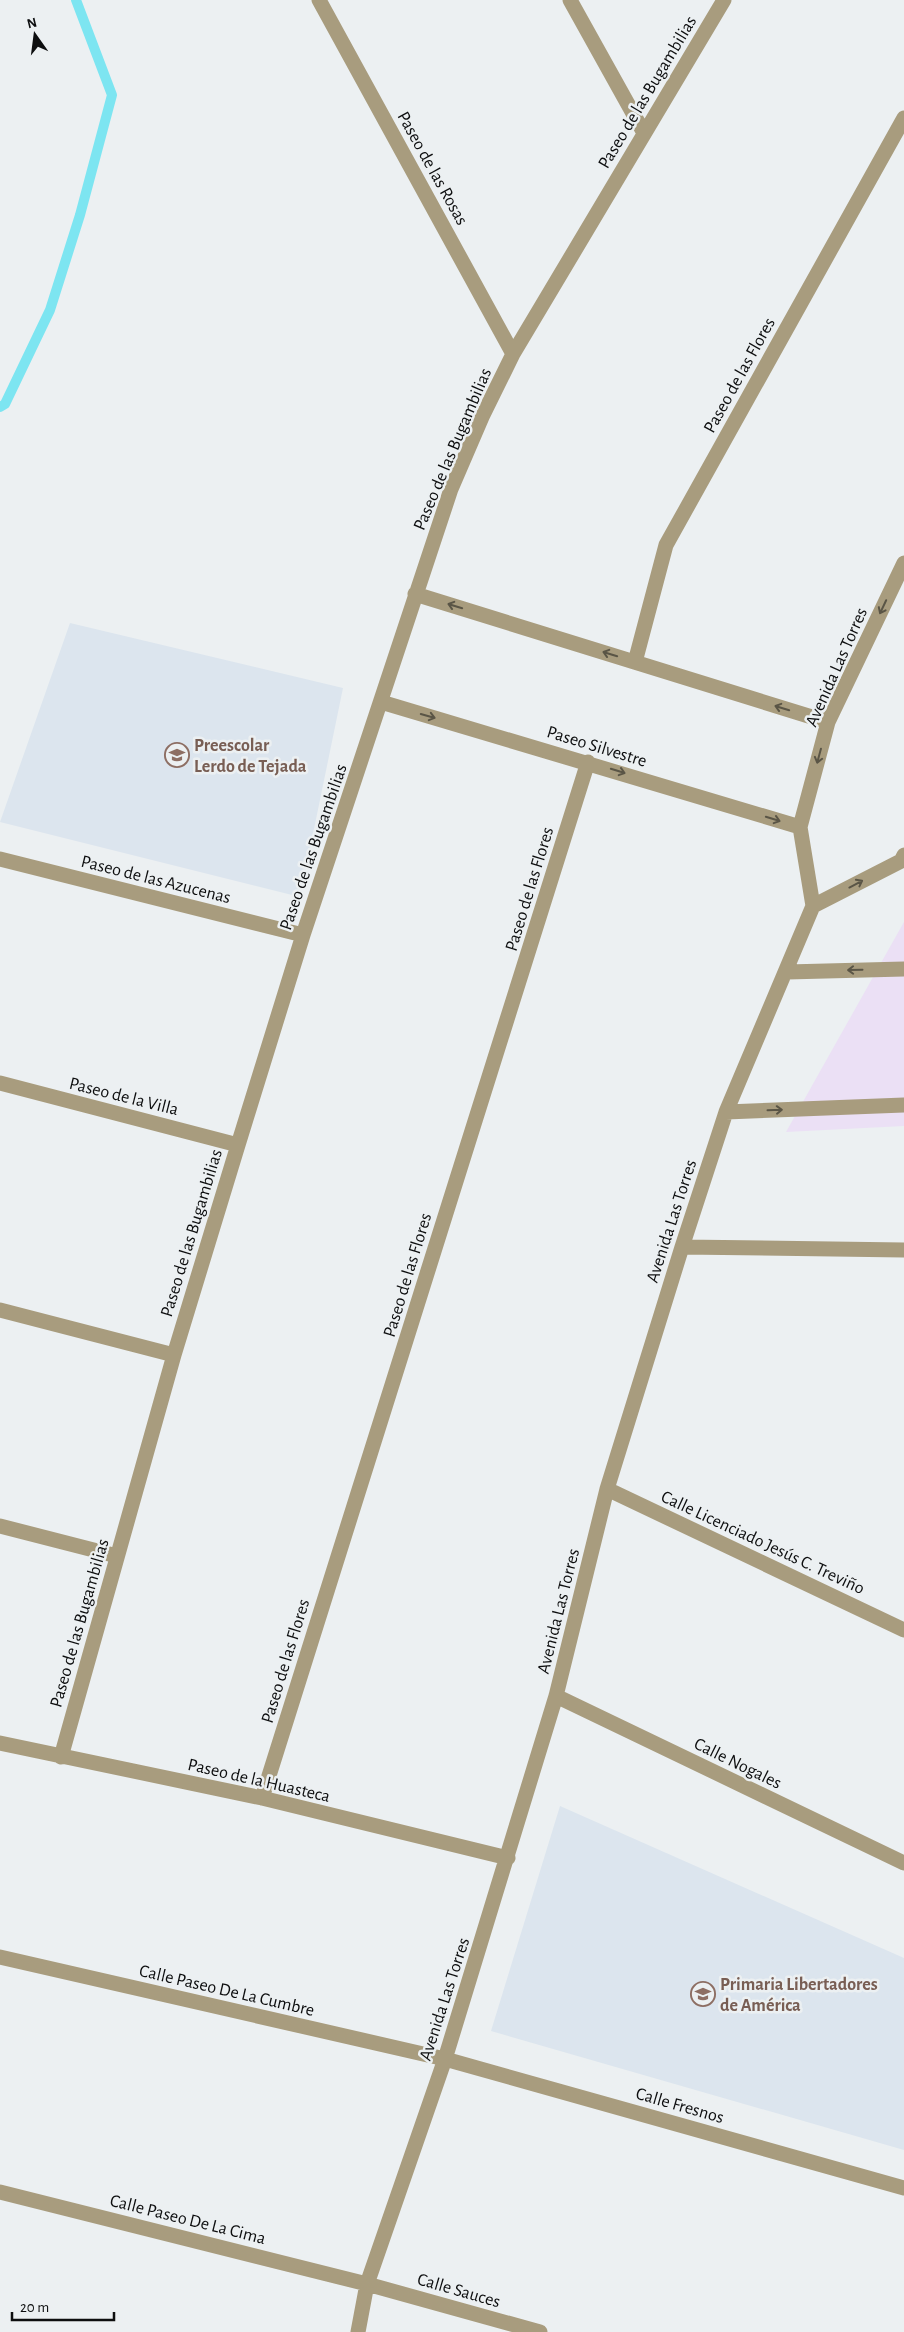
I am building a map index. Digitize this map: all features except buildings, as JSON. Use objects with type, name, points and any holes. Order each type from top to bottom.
[{"type":"street","name":"Paseo de las Rosas","points":[[319,0],[513,354]]},
{"type":"street","points":[[570,0],[644,133]]},
{"type":"street","name":"Paseo de las Bugambilias","points":[[61,1756],[174,1355],[238,1145],[303,935],[451,489],[482,417],[513,354],[724,0]]},
{"type":"street","name":"Paseo de las Flores","points":[[635,662],[666,545],[904,118]]},
{"type":"street","name":"Avenida Las Torres","points":[[358,2332],[367,2284],[445,2059],[508,1858],[556,1696],[607,1489],[682,1247],[726,1112],[787,972],[813,906],[800,827],[828,722],[904,563]]},
{"type":"street","points":[[415,594],[828,722]]},
{"type":"street","name":"Paseo Silvestre","points":[[381,702],[588,762],[800,827]]},
{"type":"street","name":"Paseo de las Flores","points":[[262,1798],[588,762]]},
{"type":"street","points":[[813,906],[900,861],[904,855]]},
{"type":"street","name":"Paseo de las Azucenas","points":[[0,859],[303,935]]},
{"type":"street","points":[[787,972],[904,969]]},
{"type":"street","name":"Paseo de la Villa","points":[[0,1083],[238,1145]]},
{"type":"street","points":[[726,1112],[904,1105]]},
{"type":"street","points":[[682,1247],[904,1250]]},
{"type":"street","points":[[0,1310],[174,1355]]},
{"type":"street","name":"Calle Licenciado Jesús C. Treviño","points":[[607,1489],[904,1630]]},
{"type":"street","points":[[0,1526],[117,1556]]},
{"type":"street","name":"Calle Nogales","points":[[556,1696],[904,1863]]},
{"type":"street","name":"Paseo de la Huasteca","points":[[0,1743],[262,1798],[508,1858]]},
{"type":"street","name":"Calle Paseo De La Cumbre","points":[[0,1957],[445,2059]]},
{"type":"street","name":"Calle Fresnos","points":[[445,2059],[904,2188]]},
{"type":"street","name":"Calle Paseo De La Cima","points":[[0,2192],[367,2284]]},
{"type":"street","name":"Calle Sauces","points":[[367,2284],[540,2332]]},
{"type":"shaded area","name":"Preescolar Lerdo de Tejada","points":[[70,623],[343,688],[300,897],[0,822]]},
{"type":"shaded area","points":[[904,922],[904,1126],[786,1132]]},
{"type":"shaded area","name":"Primaria Libertadores de América","points":[[560,1806],[904,1958],[904,2150],[491,2031]]},
{"type":"waterway","points":[[0,407],[5,404],[50,310],[80,215],[112,95],[76,0]]},
{"type":"place","name":"Preescolar Lerdo de Tejada","points":[[177,755]]},
{"type":"place","name":"Primaria Libertadores de América","points":[[703,1994]]}]
